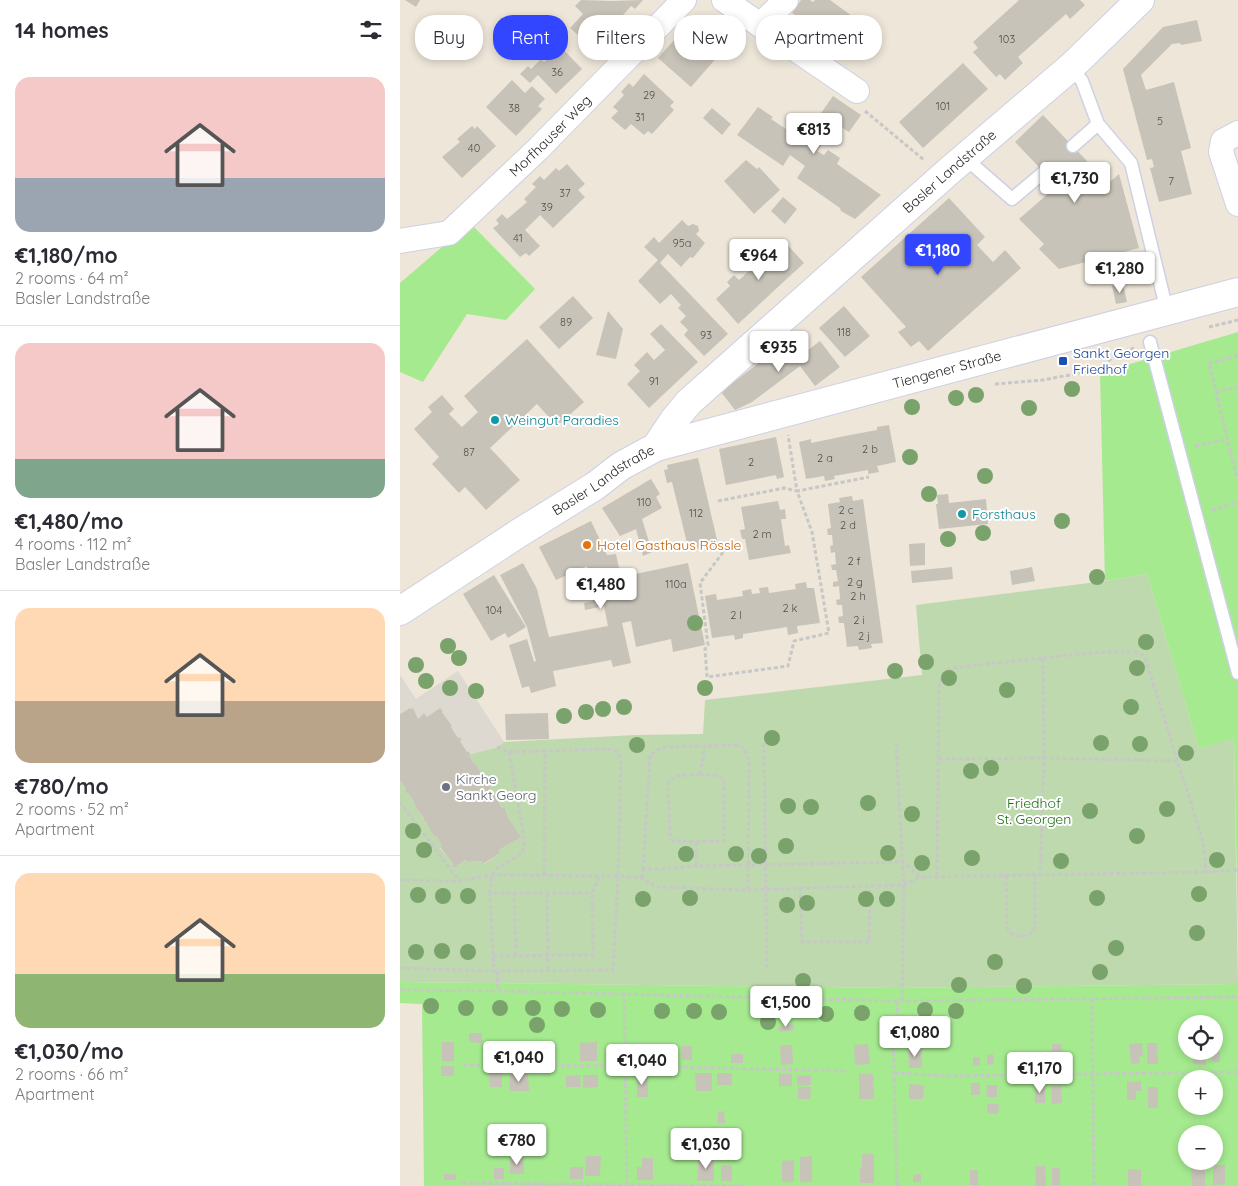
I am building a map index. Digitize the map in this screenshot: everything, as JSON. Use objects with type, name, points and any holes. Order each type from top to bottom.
[{"type":"street","name":"Morfhauser Weg","points":[[400,241],[449,233],[538,149],[684,0]]},
{"type":"street","points":[[724,0],[756,22]]},
{"type":"street","points":[[770,15],[786,0]]},
{"type":"street","name":"Basler Landstraße","points":[[400,611],[519,532],[595,486],[621,466],[656,447],[689,402],[944,176],[1071,67],[1140,0]]},
{"type":"street","points":[[811,60],[857,91]]},
{"type":"street","points":[[1238,133],[1223,141],[1221,152],[1238,204]]},
{"type":"street","name":"Tiengener Straße","points":[[656,447],[1238,292]]},
{"type":"lane","points":[[1071,67],[1082,81],[1098,124],[1131,163],[1167,311]]},
{"type":"lane","points":[[1073,146],[1098,124]]},
{"type":"lane","points":[[965,158],[1012,199],[1044,172]]},
{"type":"lane","points":[[1150,342],[1238,673]]},
{"type":"path","points":[[857,91],[860,107],[944,176]]},
{"type":"path","points":[[1203,329],[1238,320]]},
{"type":"path","points":[[986,385],[1043,380],[1096,370],[1119,353],[1150,342]]},
{"type":"path","points":[[1238,356],[1208,363],[1236,476],[1238,475]]},
{"type":"path","points":[[1216,392],[1238,387]]},
{"type":"path","points":[[727,547],[700,583],[708,645],[705,649],[708,677],[788,666],[794,641],[829,633],[812,532],[797,491],[784,413]]},
{"type":"path","points":[[1179,450],[1228,439]]},
{"type":"path","points":[[718,501],[784,488],[797,491],[869,477]]},
{"type":"path","points":[[1195,515],[1238,502]]},
{"type":"path","points":[[937,876],[939,686],[946,670],[963,666],[1100,652],[1134,652],[1142,655],[1146,661],[1203,841],[1206,872]]},
{"type":"path","points":[[1040,874],[1044,758],[1043,658]]},
{"type":"path","points":[[764,743],[767,968]]},
{"type":"path","points":[[896,743],[904,885],[902,1000]]},
{"type":"path","points":[[642,878],[650,755],[657,750],[667,747],[740,745],[748,754],[749,760],[748,890]]},
{"type":"path","points":[[700,774],[705,746]]},
{"type":"path","points":[[400,968],[495,971],[613,970],[621,759],[618,752],[610,749],[509,752],[497,747]]},
{"type":"path","points":[[544,876],[545,750]]},
{"type":"path","points":[[498,991],[493,956],[490,893],[492,876],[498,868],[523,853],[524,837],[509,752]]},
{"type":"path","points":[[939,759],[1044,758],[1178,761]]},
{"type":"path","points":[[700,774],[720,776],[724,781],[724,841],[696,842],[673,841],[670,837],[668,781],[678,776],[700,774]]},
{"type":"path","points":[[400,802],[459,881]]},
{"type":"path","points":[[696,842],[696,866]]},
{"type":"path","points":[[643,870],[696,866],[903,862],[920,877]]},
{"type":"path","points":[[400,880],[459,881],[492,876],[618,876],[642,878],[656,887],[748,890],[904,885],[920,877],[937,876],[1238,870]]},
{"type":"path","points":[[1006,875],[1007,928],[1013,935],[1022,937],[1027,936],[1035,927],[1035,874]]},
{"type":"path","points":[[493,956],[593,955],[592,892],[599,877]]},
{"type":"path","points":[[800,888],[802,942],[869,942],[870,887]]},
{"type":"path","points":[[514,892],[516,955]]},
{"type":"path","points":[[490,893],[592,892]]},
{"type":"path","points":[[548,893],[548,970]]},
{"type":"path","points":[[400,990],[624,993],[897,1001],[1238,997]]},
{"type":"path","points":[[624,993],[627,1185]]},
{"type":"path","points":[[1092,999],[1094,1186]]},
{"type":"path","points":[[897,1001],[898,1026],[893,1033],[897,1186]]},
{"type":"path","points":[[463,1065],[848,1070]]},
{"type":"path","points":[[895,1073],[946,1076],[1238,1072]]},
{"type":"path","points":[[462,1183],[744,1186]]},
{"type":"green space","points":[[470,223],[535,289],[506,320],[467,314],[423,382],[400,372],[400,283]]},
{"type":"green space","points":[[1238,332],[1238,939],[1234,739],[1199,749],[1147,574],[1105,581],[1100,373]]},
{"type":"green space","name":"Friedhof St. Georgen","points":[[1147,574],[1199,749],[1234,738],[1238,984],[897,988],[400,982],[400,781],[406,789],[404,791],[408,793],[433,832],[434,837],[436,836],[442,846],[440,848],[454,868],[465,860],[467,862],[482,861],[484,864],[500,853],[499,850],[520,837],[507,816],[508,814],[502,808],[477,765],[475,765],[469,755],[471,754],[497,747],[504,742],[635,735],[703,734],[705,700],[922,675],[916,605]]},
{"type":"green space","points":[[400,982],[897,988],[1238,984],[1238,1186],[424,1186],[422,1004],[400,1003]]},
{"type":"shaded area","points":[[458,671],[504,742],[497,747],[471,754],[469,751],[467,752],[440,708],[427,717],[424,713],[418,719],[413,709],[410,708],[400,714],[400,675],[416,699]]},
{"type":"building","points":[[405,0],[420,0],[416,7]]},
{"type":"building","points":[[581,0],[643,0],[635,9],[631,6],[623,15],[582,15],[575,6]]},
{"type":"building","points":[[801,0],[813,2],[815,0],[830,0],[851,15],[795,15],[792,13]]},
{"type":"building","points":[[1019,0],[1080,0],[1085,5],[1070,19],[1066,14],[1018,57],[1023,63],[1005,80],[1000,74],[996,77],[973,52],[978,48],[973,42]]},
{"type":"building","points":[[578,19],[578,35],[570,28]]},
{"type":"building","points":[[1197,20],[1202,41],[1181,45],[1180,43],[1172,44],[1141,75],[1146,90],[1174,82],[1191,148],[1181,151],[1192,194],[1159,202],[1150,168],[1154,167],[1152,159],[1147,160],[1123,69],[1163,27]]},
{"type":"building","points":[[674,40],[674,60],[715,60],[691,87],[660,60],[664,60],[664,51]]},
{"type":"building","points":[[568,54],[582,69],[556,94],[538,75],[530,83],[520,74],[528,66],[531,69],[540,60],[544,62],[546,60],[568,60]]},
{"type":"building","points":[[963,63],[988,89],[923,148],[899,122]]},
{"type":"building","points":[[644,74],[674,102],[670,106],[674,110],[652,134],[648,131],[644,135],[631,124],[625,130],[611,118],[618,111],[613,107],[624,95],[621,92],[629,83],[633,87]]},
{"type":"building","points":[[512,80],[525,93],[532,86],[545,99],[538,106],[542,109],[516,136],[486,107]]},
{"type":"building","points":[[833,96],[861,115],[849,132],[836,124],[817,151],[824,155],[828,150],[840,158],[837,164],[881,195],[855,219],[841,211],[840,208],[797,178],[805,166],[790,155],[783,166],[737,135],[758,107],[773,117],[771,119],[801,139]]},
{"type":"building","points":[[712,108],[731,124],[722,135],[703,118]]},
{"type":"building","points":[[1043,115],[1087,161],[1082,165],[1105,186],[1119,174],[1139,248],[1059,269],[1039,249],[1044,244],[1019,219],[1057,186],[1015,142]]},
{"type":"building","points":[[472,126],[475,129],[477,126],[496,146],[462,178],[442,157],[460,142],[457,139]]},
{"type":"building","points":[[746,160],[757,169],[759,167],[780,190],[754,214],[724,181]]},
{"type":"building","points":[[567,164],[585,184],[578,190],[585,197],[553,228],[540,215],[525,230],[540,246],[529,256],[526,253],[520,257],[493,228],[499,224],[496,220],[502,214],[507,219],[527,202],[524,199],[536,187],[532,184],[540,176],[544,180],[556,168],[559,171]]},
{"type":"building","points":[[783,197],[797,209],[785,224],[771,211]]},
{"type":"building","points":[[949,198],[985,237],[977,245],[993,262],[1005,250],[1021,268],[928,351],[919,341],[911,347],[898,332],[906,327],[861,277]]},
{"type":"building","points":[[682,220],[688,226],[693,224],[698,226],[699,231],[696,234],[705,243],[693,258],[690,257],[681,267],[668,254],[660,263],[728,334],[704,356],[684,335],[688,330],[680,322],[686,316],[678,308],[681,305],[671,294],[660,304],[638,281],[658,260],[644,247],[654,237],[659,243]]},
{"type":"building","points":[[775,239],[779,244],[783,240],[804,263],[738,324],[716,299],[730,286],[727,282],[734,275],[739,280],[749,271],[742,263],[748,256],[755,264],[772,249],[768,245]]},
{"type":"building","points":[[1123,284],[1127,302],[1116,304],[1112,286]]},
{"type":"building","points":[[573,296],[593,318],[559,349],[539,327]]},
{"type":"building","points":[[844,306],[870,336],[845,357],[819,328]]},
{"type":"building","points":[[608,311],[623,329],[616,359],[596,355]]},
{"type":"building","points":[[661,324],[698,362],[649,408],[627,384],[640,371],[634,365],[647,352],[654,360],[665,350],[650,334]]},
{"type":"building","name":"Weingut Paradies","points":[[527,339],[584,402],[557,426],[537,404],[490,448],[520,480],[486,510],[465,487],[459,493],[432,464],[439,457],[414,429],[432,412],[428,407],[442,395],[454,409],[449,414],[462,427],[478,412],[464,396]]},
{"type":"building","points":[[820,341],[840,367],[815,386],[800,366],[752,402],[735,410],[721,392],[783,344],[795,360]]},
{"type":"building","points":[[889,425],[896,462],[877,466],[879,472],[868,474],[868,470],[834,476],[835,479],[825,481],[824,476],[806,479],[799,442],[811,439],[811,443],[877,430],[877,427]]},
{"type":"building","points":[[776,437],[784,477],[777,479],[776,475],[726,485],[719,449]]},
{"type":"building","points":[[698,458],[718,544],[689,551],[672,482],[667,483],[664,470],[668,469],[667,465]]},
{"type":"building","points":[[651,479],[660,494],[656,497],[662,508],[642,519],[652,552],[643,556],[636,529],[620,536],[602,508]]},
{"type":"building","name":"Forsthaus","points":[[948,494],[949,503],[986,499],[988,524],[939,529],[936,504],[938,504],[937,495]]},
{"type":"building","points":[[852,496],[853,501],[863,499],[883,643],[871,644],[872,648],[859,650],[858,646],[847,647],[844,623],[839,623],[838,617],[843,616],[842,605],[837,605],[836,600],[840,599],[839,586],[833,587],[833,582],[838,581],[836,570],[832,570],[831,565],[836,564],[835,552],[831,553],[830,546],[833,545],[832,535],[828,535],[827,529],[831,528],[828,504],[840,502],[839,498]]},
{"type":"building","points":[[778,501],[780,510],[785,509],[786,519],[781,519],[785,546],[789,545],[791,553],[749,560],[745,539],[742,539],[740,530],[745,529],[741,507]]},
{"type":"building","points":[[591,521],[607,555],[616,554],[621,577],[688,563],[705,645],[673,652],[671,639],[636,647],[631,621],[622,623],[631,663],[613,667],[611,660],[553,671],[556,686],[531,693],[529,686],[522,688],[509,645],[527,639],[534,662],[536,661],[527,627],[500,575],[523,563],[537,589],[549,637],[608,626],[604,606],[585,610],[584,603],[593,601],[587,566],[556,580],[539,547]]},
{"type":"building","points":[[925,543],[925,565],[910,566],[909,544]]},
{"type":"building","points":[[952,567],[953,579],[912,583],[911,571]]},
{"type":"building","points":[[1032,567],[1035,581],[1012,585],[1010,571]]},
{"type":"building","points":[[494,575],[526,627],[508,638],[505,633],[491,641],[463,594]]},
{"type":"building","points":[[806,582],[807,588],[814,588],[820,623],[797,626],[798,633],[788,635],[787,627],[743,634],[743,638],[735,640],[734,635],[712,638],[705,596],[716,594],[717,600],[743,596],[742,591],[751,589],[752,594],[760,593],[759,588],[768,587],[769,593],[796,589],[795,584]]},
{"type":"building","name":"Kirche Sankt Georg","points":[[413,708],[418,719],[424,713],[427,717],[440,708],[443,711],[451,727],[458,738],[462,740],[460,741],[467,752],[471,754],[469,755],[475,765],[477,765],[484,780],[486,779],[493,794],[495,793],[496,798],[502,808],[504,807],[507,816],[521,837],[499,850],[500,853],[483,864],[482,861],[467,862],[465,860],[454,868],[440,847],[442,846],[436,836],[434,837],[408,793],[404,791],[406,789],[400,781],[400,714]]},
{"type":"building","points":[[548,713],[549,739],[506,740],[505,714]]},
{"type":"building","points":[[793,1024],[794,1030],[779,1032],[778,1027]]},
{"type":"building","points":[[469,1033],[482,1033],[482,1043],[469,1042]]},
{"type":"building","points":[[442,1042],[454,1042],[454,1061],[442,1061]]},
{"type":"building","points":[[597,1042],[597,1061],[580,1061],[580,1043]]},
{"type":"building","points":[[490,1043],[509,1043],[509,1060],[490,1059]]},
{"type":"building","points":[[1142,1043],[1143,1056],[1139,1057],[1140,1063],[1131,1064],[1129,1044]]},
{"type":"building","points":[[1147,1043],[1157,1043],[1158,1064],[1147,1064]]},
{"type":"building","points":[[868,1044],[870,1064],[855,1065],[854,1045]]},
{"type":"building","points":[[1052,1044],[1062,1044],[1062,1063],[1052,1063]]},
{"type":"building","points":[[780,1045],[792,1045],[793,1064],[781,1065]]},
{"type":"building","points":[[682,1046],[692,1046],[692,1060],[682,1060]]},
{"type":"building","points":[[908,1047],[921,1047],[922,1068],[909,1068]]},
{"type":"building","points":[[640,1049],[647,1049],[647,1061],[640,1061]]},
{"type":"building","points":[[731,1054],[743,1054],[743,1063],[731,1063]]},
{"type":"building","points":[[993,1054],[994,1064],[987,1065],[987,1055]]},
{"type":"building","points":[[973,1057],[980,1057],[980,1065],[973,1066]]},
{"type":"building","points":[[1193,1060],[1206,1060],[1206,1065],[1193,1064]]},
{"type":"building","points":[[1212,1060],[1220,1060],[1220,1062],[1212,1062]]},
{"type":"building","points":[[441,1066],[454,1066],[454,1076],[441,1076]]},
{"type":"building","points":[[489,1072],[502,1072],[502,1087],[490,1087]]},
{"type":"building","points":[[695,1073],[712,1073],[712,1091],[696,1091]]},
{"type":"building","points":[[717,1073],[732,1073],[732,1085],[717,1085]]},
{"type":"building","points":[[528,1074],[529,1091],[510,1091],[509,1075]]},
{"type":"building","points":[[637,1074],[648,1074],[648,1097],[637,1097]]},
{"type":"building","points":[[779,1074],[792,1074],[792,1086],[779,1086]]},
{"type":"building","points":[[859,1074],[873,1074],[874,1099],[859,1099]]},
{"type":"building","points":[[580,1075],[581,1087],[566,1087],[566,1076]]},
{"type":"building","points":[[583,1075],[598,1075],[598,1087],[583,1088]]},
{"type":"building","points":[[811,1075],[811,1085],[797,1086],[797,1076]]},
{"type":"building","points":[[1141,1081],[1141,1091],[1136,1091],[1136,1100],[1127,1100],[1127,1082]]},
{"type":"building","points":[[971,1083],[980,1083],[980,1095],[971,1095]]},
{"type":"building","points":[[909,1084],[924,1085],[923,1099],[909,1099]]},
{"type":"building","points":[[1035,1084],[1045,1084],[1045,1103],[1035,1103]]},
{"type":"building","points":[[986,1085],[997,1085],[997,1097],[987,1097]]},
{"type":"building","points":[[1061,1085],[1062,1103],[1052,1104],[1051,1086]]},
{"type":"building","points":[[798,1087],[811,1087],[810,1099],[798,1099]]},
{"type":"building","points":[[1148,1087],[1158,1087],[1158,1108],[1148,1108]]},
{"type":"building","points":[[987,1104],[999,1104],[998,1114],[987,1113]]},
{"type":"building","points":[[724,1111],[725,1123],[718,1124],[718,1112]]},
{"type":"building","points":[[862,1154],[874,1154],[874,1183],[860,1183]]},
{"type":"building","points":[[586,1156],[601,1156],[600,1176],[585,1176]]},
{"type":"building","points":[[812,1156],[812,1182],[800,1182],[800,1157]]},
{"type":"building","points":[[524,1158],[524,1174],[510,1174],[510,1159]]},
{"type":"building","points":[[642,1158],[653,1158],[653,1180],[637,1180],[637,1167],[642,1167]]},
{"type":"building","points":[[698,1159],[714,1159],[714,1181],[697,1181]]},
{"type":"building","points":[[794,1160],[794,1182],[782,1182],[782,1161]]},
{"type":"building","points":[[721,1165],[732,1165],[732,1181],[721,1181]]},
{"type":"building","points":[[1223,1165],[1225,1165],[1225,1184],[1213,1185],[1213,1170],[1223,1170]]},
{"type":"building","points":[[1035,1166],[1045,1166],[1046,1186],[1036,1186]]},
{"type":"building","points":[[570,1167],[583,1167],[583,1179],[570,1179]]},
{"type":"building","points":[[494,1168],[504,1168],[504,1179],[494,1179]]},
{"type":"building","points":[[1052,1168],[1060,1168],[1060,1185],[1052,1185]]},
{"type":"building","points":[[1128,1169],[1141,1170],[1141,1186],[1128,1186]]},
{"type":"building","points":[[970,1170],[978,1170],[978,1185],[970,1185]]},
{"type":"building","points":[[1191,1170],[1205,1170],[1205,1186],[1192,1186]]},
{"type":"building","points":[[444,1174],[456,1174],[456,1180],[444,1180]]},
{"type":"building","points":[[921,1174],[921,1182],[913,1182],[913,1175]]},
{"type":"place","name":"Sankt Georgen Friedhof","points":[[1063,361]]},
{"type":"place","name":"Weingut Paradies","points":[[495,420]]},
{"type":"place","name":"Forsthaus","points":[[962,514]]},
{"type":"place","name":"Hotel Gasthaus Rössle","points":[[587,545]]},
{"type":"place","name":"Kirche Sankt Georg","points":[[446,787]]}]
